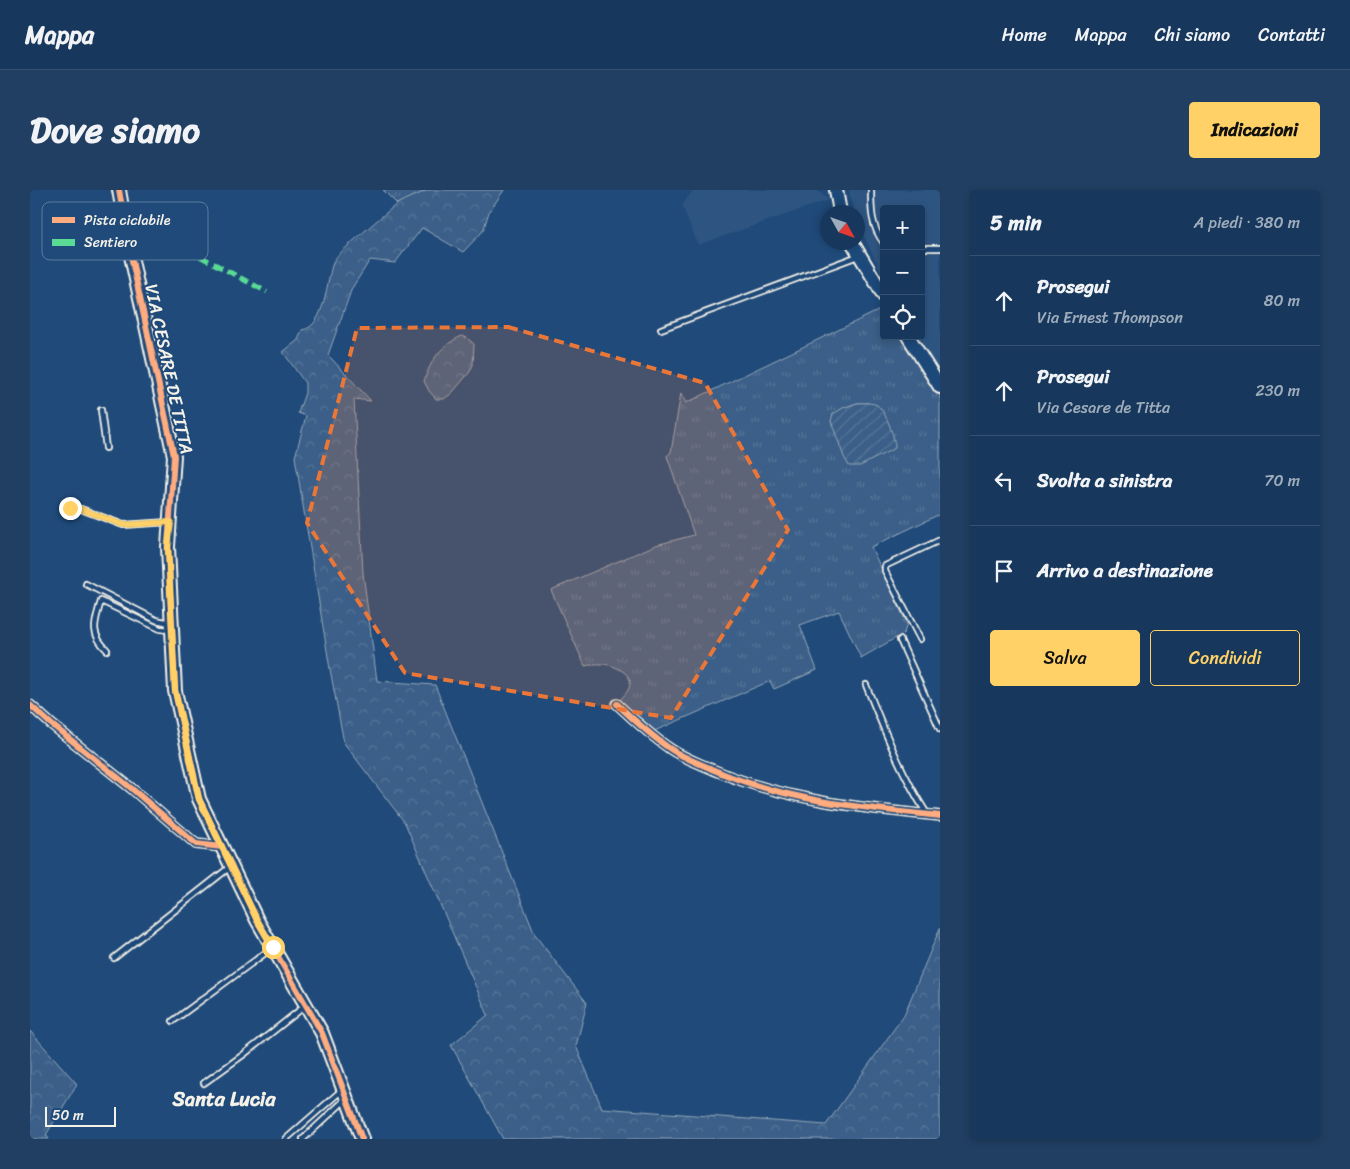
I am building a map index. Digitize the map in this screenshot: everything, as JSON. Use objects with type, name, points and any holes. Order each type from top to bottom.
[{"type":"street","points":[[836,190],[839,205]]},
{"type":"street","points":[[856,250],[883,295]]},
{"type":"street","name":"VIA CESARE DE TITTA","points":[[132,260],[174,456],[168,547],[175,690],[199,799],[257,920],[322,1033],[362,1139]]},
{"type":"street","points":[[911,340],[940,387]]},
{"type":"street","points":[[617,704],[640,726],[670,748],[685,757],[737,780],[804,799],[858,808],[940,816]]},
{"type":"street","points":[[30,705],[196,844],[222,847]]},
{"type":"lane","points":[[871,190],[871,214],[874,228],[880,237]]},
{"type":"lane","points":[[925,248],[940,248]]},
{"type":"lane","points":[[661,329],[859,256]]},
{"type":"lane","points":[[101,410],[106,448]]},
{"type":"lane","points":[[70,508],[81,509],[123,525],[171,522]]},
{"type":"lane","points":[[920,639],[885,571],[885,566],[940,540]]},
{"type":"lane","points":[[86,584],[172,627]]},
{"type":"lane","points":[[107,650],[95,635],[101,601],[160,629],[172,627]]},
{"type":"lane","points":[[900,640],[940,729]]},
{"type":"lane","points":[[866,686],[894,755],[927,815]]},
{"type":"lane","points":[[114,958],[231,866]]},
{"type":"lane","points":[[173,1021],[273,947]]},
{"type":"lane","points":[[204,1083],[306,1006]]},
{"type":"lane","points":[[286,1139],[345,1094]]},
{"type":"lane","points":[[303,1139],[345,1094]]},
{"type":"highlighted area","points":[[508,327],[705,383],[788,530],[671,718],[405,673],[307,523],[357,328]]},
{"type":"shaded area","points":[[693,190],[816,190],[829,200],[698,245],[682,206]]},
{"type":"shaded area","points":[[849,190],[940,190],[940,373],[919,340],[925,340],[925,205],[880,205],[880,270],[865,239],[865,205],[852,205]]},
{"type":"green space","points":[[383,190],[428,190],[397,204]]},
{"type":"green space","points":[[428,190],[504,190],[489,212],[483,231],[463,252],[422,228],[395,263],[370,260],[352,288],[328,355],[371,401],[354,399],[363,573],[377,681],[435,685],[535,935],[587,1003],[576,1046],[602,1108],[826,1125],[904,1015],[940,928],[940,1139],[503,1139],[451,1045],[488,1015],[405,823],[344,743],[295,457],[306,416],[298,413],[305,393],[305,383],[283,352],[298,340],[302,330],[310,327],[316,320],[324,301],[331,268],[337,256],[397,204]]},
{"type":"green space","points":[[880,310],[880,340],[905,340],[940,396],[940,514],[871,547],[907,624],[904,633],[861,658],[839,611],[800,625],[817,670],[774,689],[770,681],[652,732],[620,700],[630,686],[629,679],[624,672],[606,664],[585,666],[551,590],[656,545],[694,535],[667,456],[671,452],[681,393],[686,403]],"holes":[[[857,403],[869,403],[836,432],[831,421],[843,408]]]},
{"type":"green space","points":[[462,336],[474,344],[473,365],[469,373],[452,393],[444,399],[436,399],[424,381],[427,373],[438,354],[448,344]]},
{"type":"green space","points":[[857,403],[872,403],[880,408],[889,425],[895,448],[860,466],[849,466],[831,421],[833,414]]},
{"type":"green space","points":[[30,1031],[77,1084],[46,1135],[49,1139],[30,1139]]},
{"type":"marked path","points":[[207,260],[267,292]]},
{"type":"cycle path","points":[[119,190],[121,202]]},
{"type":"cycle path","points":[[132,260],[174,456],[168,547],[175,691],[199,799],[257,920],[322,1033],[362,1139]]},
{"type":"cycle path","points":[[617,704],[649,733],[674,752],[741,781],[825,802],[940,816]]},
{"type":"cycle path","points":[[30,705],[196,844],[222,847]]},
{"type":"district","name":"Santa Lucia","points":[[224,1099]]},
{"type":"route","points":[[70,508],[81,509],[123,525],[171,522],[168,547],[175,690],[199,799],[257,920],[273,947]]}]
